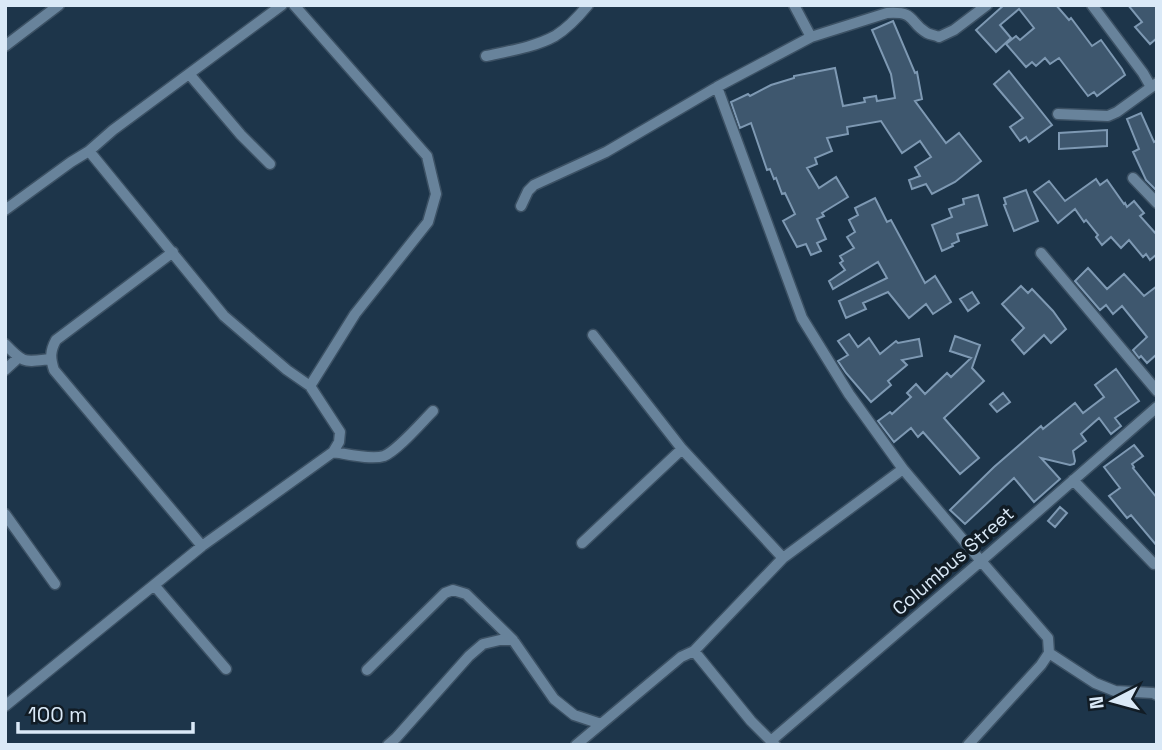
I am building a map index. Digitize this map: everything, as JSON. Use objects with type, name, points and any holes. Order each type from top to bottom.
[{"type":"street","points":[[5,46],[59,5]]},
{"type":"street","points":[[5,210],[89,151],[282,5]]},
{"type":"street","points":[[294,5],[427,156],[436,194],[428,222],[355,314],[310,386]]},
{"type":"street","points":[[486,56],[526,47],[556,35],[588,5]]},
{"type":"street","points":[[794,5],[811,37]]},
{"type":"street","points":[[521,206],[527,191],[534,185],[606,152],[716,87],[811,37],[887,13],[899,12],[908,14],[927,33],[939,37],[954,30],[987,5]]},
{"type":"street","points":[[1058,114],[1108,116],[1154,85],[1092,5]]},
{"type":"street","points":[[190,75],[270,164]]},
{"type":"street","points":[[716,87],[802,318],[849,394],[904,469],[1048,638],[1049,653],[1041,665],[968,745]]},
{"type":"street","points":[[8,699],[202,545],[333,452],[339,442],[340,432],[310,386],[286,370],[224,316],[89,151]]},
{"type":"street","points":[[1133,178],[1157,203]]},
{"type":"street","points":[[173,252],[56,340],[50,359],[54,370],[202,545]]},
{"type":"street","points":[[1041,253],[1157,391]]},
{"type":"street","points":[[593,335],[682,449],[783,558]]},
{"type":"street","points":[[5,344],[26,361],[50,359]]},
{"type":"street","points":[[5,370],[19,358]]},
{"type":"street","name":"Columbus Street","points":[[774,742],[1157,407]]},
{"type":"street","points":[[333,452],[376,457],[386,455],[433,411]]},
{"type":"street","points":[[582,543],[682,449]]},
{"type":"street","points":[[576,745],[681,657],[694,651],[783,558],[904,469]]},
{"type":"street","points":[[1073,480],[1154,564]]},
{"type":"street","points":[[5,514],[55,583]]},
{"type":"street","points":[[153,585],[226,669]]},
{"type":"street","points":[[367,670],[445,593],[453,590],[466,594],[513,640],[554,699],[574,715],[601,724]]},
{"type":"street","points":[[388,745],[483,644],[513,640]]},
{"type":"street","points":[[694,651],[751,721],[774,742]]},
{"type":"street","points":[[1049,653],[1095,683],[1115,691],[1157,695]]},
{"type":"building","points":[[1004,5],[1056,5],[1069,20],[1071,18],[1092,46],[1101,40],[1125,75],[1097,96],[1094,92],[1088,96],[1059,58],[1050,64],[1045,58],[1036,66],[1032,62],[1026,67],[1006,44],[1016,36],[1020,40],[1034,28],[1019,9],[1000,25],[1011,38],[996,52],[976,30]]},
{"type":"building","points":[[1128,5],[1157,5],[1157,38],[1150,44],[1135,27],[1142,22]]},
{"type":"building","points":[[893,21],[915,73],[917,72],[922,99],[915,101],[946,143],[959,133],[981,161],[955,182],[932,194],[926,184],[912,189],[909,180],[920,176],[915,167],[931,157],[920,141],[902,153],[881,121],[847,127],[848,134],[827,138],[832,151],[815,158],[817,164],[807,168],[819,188],[836,177],[848,197],[817,219],[826,239],[817,243],[821,251],[811,255],[806,244],[797,247],[783,221],[795,214],[785,193],[782,194],[776,178],[774,179],[770,169],[767,170],[751,123],[740,128],[731,102],[794,76],[835,68],[843,106],[865,102],[864,98],[876,96],[877,101],[895,98],[891,74],[872,30]]},
{"type":"building","points":[[1009,71],[1052,125],[1029,142],[1026,137],[1020,141],[1010,127],[1023,118],[994,84]]},
{"type":"building","points":[[1141,113],[1154,142],[1157,140],[1157,191],[1146,180],[1133,152],[1139,149],[1127,119]]},
{"type":"building","points":[[1107,130],[1107,146],[1059,149],[1059,133]]},
{"type":"building","points":[[1096,179],[1100,185],[1107,180],[1127,207],[1134,201],[1144,213],[1140,216],[1157,235],[1157,254],[1150,260],[1146,254],[1143,257],[1129,240],[1121,248],[1111,237],[1102,245],[1096,237],[1098,235],[1075,209],[1058,223],[1034,192],[1049,181],[1065,201]]},
{"type":"building","points":[[1026,190],[1038,221],[1014,231],[1004,198]]},
{"type":"building","points":[[978,195],[987,225],[957,234],[959,241],[942,251],[932,225],[952,217],[949,209],[964,204],[963,199]]},
{"type":"building","points":[[875,198],[887,222],[891,220],[925,283],[935,276],[951,302],[933,314],[926,304],[909,318],[888,292],[863,303],[866,309],[846,318],[839,301],[887,278],[878,262],[833,289],[829,281],[845,270],[840,263],[843,261],[840,256],[854,248],[847,237],[855,232],[849,220],[858,215],[855,208]]},
{"type":"building","points":[[1088,268],[1107,289],[1124,274],[1144,296],[1157,286],[1157,354],[1147,363],[1133,350],[1147,337],[1122,306],[1113,314],[1106,305],[1100,310],[1075,281]]},
{"type":"building","points":[[1021,286],[1028,293],[1032,289],[1066,329],[1051,343],[1044,335],[1024,354],[1012,340],[1024,328],[1002,304]]},
{"type":"building","points":[[972,292],[979,303],[968,311],[960,299]]},
{"type":"building","points":[[849,334],[858,347],[869,338],[880,354],[896,341],[898,343],[919,339],[922,356],[902,360],[907,365],[888,381],[891,385],[871,402],[838,361],[848,355],[838,341]]},
{"type":"building","points":[[955,336],[980,345],[972,368],[984,381],[944,418],[979,458],[960,474],[923,432],[918,437],[911,428],[894,442],[878,421],[890,412],[892,414],[911,397],[907,393],[916,384],[925,394],[947,373],[951,377],[971,358],[950,351]]},
{"type":"building","points":[[1116,369],[1139,401],[1115,418],[1121,426],[1111,434],[1099,418],[1081,434],[1086,441],[1073,451],[1074,464],[1041,458],[1060,479],[1034,502],[1014,478],[965,524],[950,510],[1041,426],[1043,429],[1075,403],[1083,413],[1104,397],[1095,385]]},
{"type":"building","points":[[1003,393],[1010,402],[997,412],[990,404]]},
{"type":"building","points":[[1134,445],[1143,456],[1132,464],[1133,468],[1157,498],[1157,546],[1131,515],[1127,518],[1109,496],[1120,488],[1104,467]]},
{"type":"building","points":[[1060,507],[1067,513],[1055,527],[1048,521]]}]
